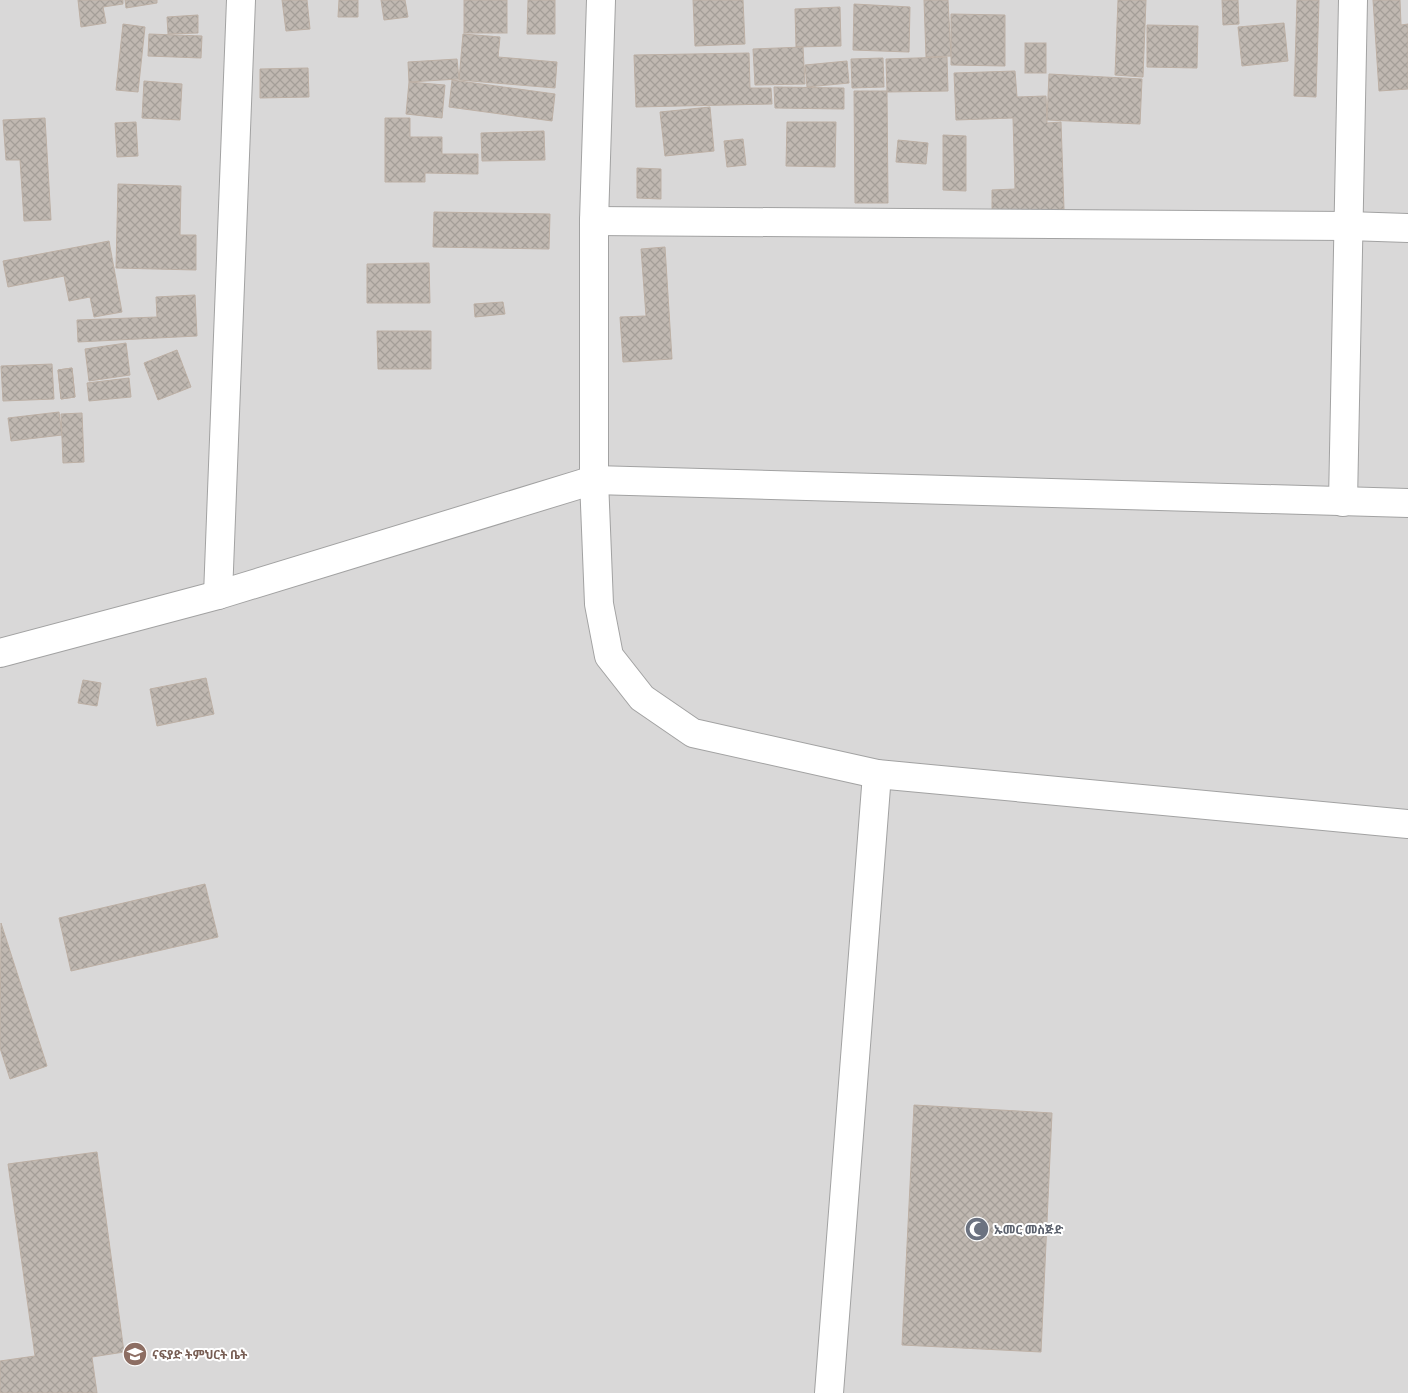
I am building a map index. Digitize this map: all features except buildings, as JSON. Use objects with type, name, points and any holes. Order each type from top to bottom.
[{"type":"street","points":[[218,595],[241,0]]},
{"type":"street","points":[[601,0],[594,221],[594,480],[599,604],[609,656],[642,698],[693,733],[877,774],[1408,824]]},
{"type":"street","points":[[1342,502],[1353,0]]},
{"type":"street","points":[[594,221],[1408,228]]},
{"type":"street","points":[[0,653],[218,595],[594,480],[1408,503]]},
{"type":"street","points":[[829,1393],[877,774]]},
{"type":"shaded area","points":[[0,0],[1408,0],[1408,1393],[0,1393]]},
{"type":"place","name":"ኡመር መስጅድ","points":[[977,1229]]},
{"type":"place","name":"ናፍያድ ትምህርት ቤት","points":[[135,1354]]}]
